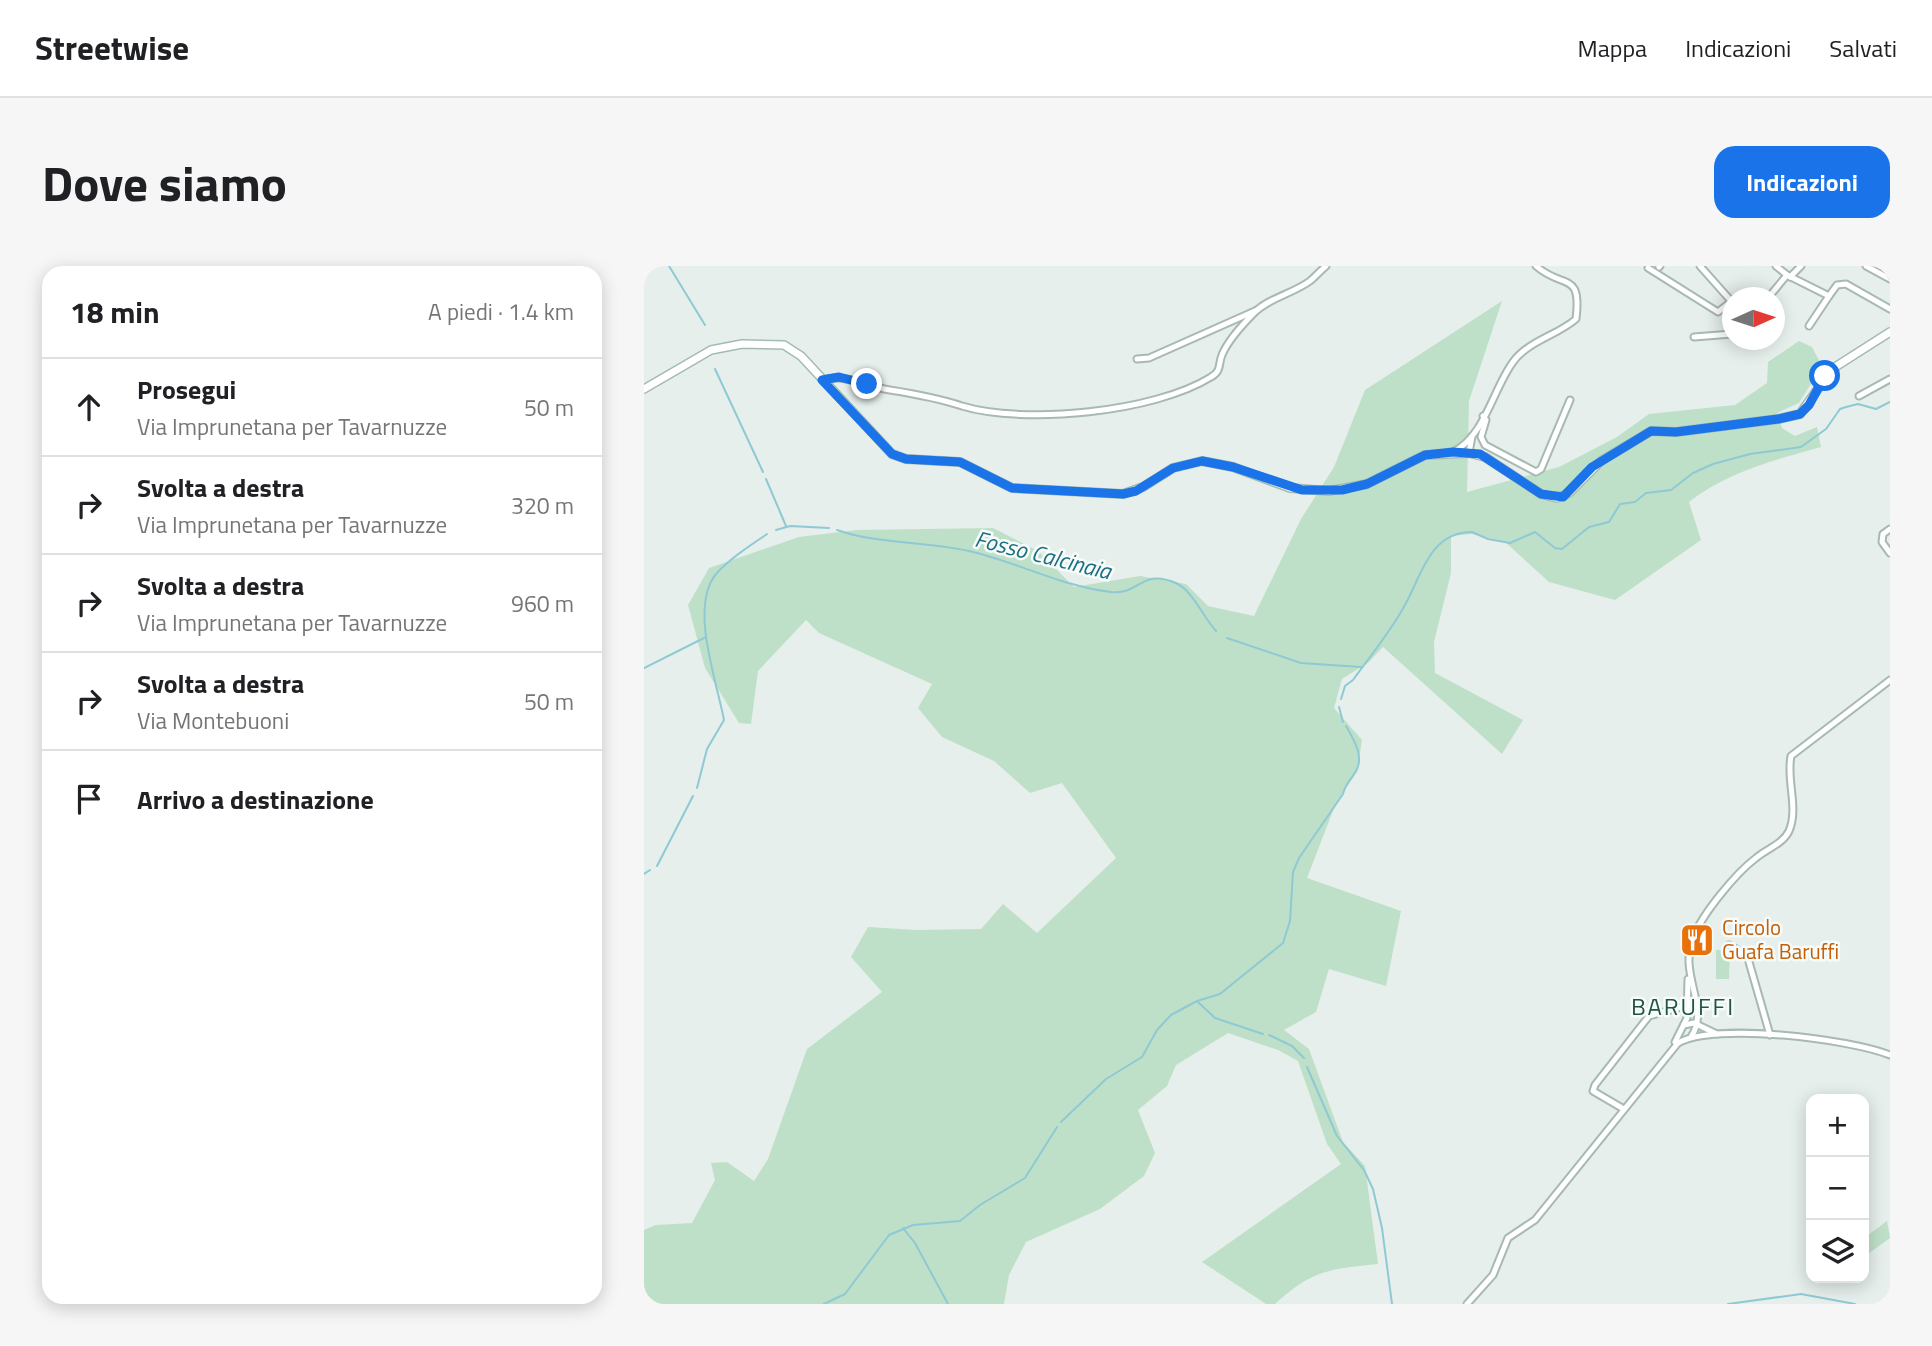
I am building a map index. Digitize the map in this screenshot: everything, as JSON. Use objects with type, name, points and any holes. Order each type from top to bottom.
[{"type":"main road","points":[[644,389],[711,350],[762,343],[778,344],[796,351],[892,454],[906,459],[960,462],[1012,488],[1123,494],[1136,491],[1173,468],[1207,461],[1290,488],[1329,491],[1367,484],[1425,455],[1453,452],[1480,454],[1541,494],[1563,497],[1592,467],[1651,431],[1676,432],[1792,417],[1809,405],[1832,369],[1890,332]]},
{"type":"street","points":[[1137,359],[1149,358],[1256,310],[1310,281],[1326,266]]},
{"type":"street","points":[[1469,453],[1472,439],[1483,416],[1516,358],[1563,330],[1576,319],[1579,296],[1572,284],[1545,274],[1536,266]]},
{"type":"street","points":[[1700,266],[1722,290]]},
{"type":"street","points":[[1776,266],[1789,276],[1829,296]]},
{"type":"street","points":[[1778,287],[1801,266]]},
{"type":"street","points":[[1866,266],[1890,279]]},
{"type":"street","points":[[1648,268],[1718,312],[1722,309]]},
{"type":"street","points":[[1809,326],[1837,285],[1846,284],[1890,309]]},
{"type":"street","points":[[822,380],[839,377],[889,390],[914,392],[977,410],[1046,414],[1105,411],[1167,396],[1210,377],[1219,370],[1223,354],[1256,310]]},
{"type":"street","points":[[1694,337],[1722,335]]},
{"type":"street","points":[[1859,396],[1890,379]]},
{"type":"street","points":[[1483,416],[1486,420],[1481,437],[1485,445],[1530,471],[1541,469],[1570,400]]},
{"type":"street","points":[[1453,452],[1472,439]]},
{"type":"street","points":[[1472,439],[1480,454]]},
{"type":"street","points":[[1508,471],[1513,461]]},
{"type":"street","points":[[1890,529],[1883,534],[1882,542],[1890,553]]},
{"type":"street","points":[[1466,1304],[1493,1275],[1508,1238],[1535,1220],[1672,1047],[1684,1025],[1688,1005],[1690,947],[1707,911],[1755,858],[1788,834],[1792,821],[1787,772],[1791,756],[1890,680]]},
{"type":"street","points":[[1729,945],[1747,955],[1770,1035]]},
{"type":"street","points":[[1688,975],[1696,1003],[1697,1024],[1691,1037]]},
{"type":"street","points":[[1622,1108],[1596,1095],[1594,1087],[1649,1016],[1696,1003]]},
{"type":"street","points":[[1684,1025],[1697,1024],[1717,1034]]},
{"type":"street","points":[[1684,1025],[1691,1037]]},
{"type":"street","points":[[1672,1047],[1691,1037],[1717,1034],[1770,1035],[1844,1042],[1890,1055]]},
{"type":"green space","points":[[1502,301],[1469,401],[1467,492],[1559,467],[1617,437],[1649,414],[1735,405],[1767,383],[1768,362],[1799,341],[1812,347],[1822,366],[1799,403],[1777,413],[1782,428],[1795,436],[1817,427],[1821,447],[1735,475],[1689,502],[1701,540],[1615,600],[1549,582],[1505,542],[1472,534],[1451,536],[1451,573],[1434,642],[1435,673],[1523,720],[1502,754],[1383,647],[1369,662],[1342,679],[1334,708],[1362,740],[1357,772],[1336,803],[1307,878],[1401,911],[1386,986],[1329,969],[1316,1012],[1284,1030],[1309,1049],[1343,1142],[1365,1166],[1378,1264],[1322,1273],[1300,1284],[1275,1304],[1266,1304],[1202,1262],[1341,1164],[1327,1144],[1298,1061],[1278,1050],[1228,1033],[1176,1065],[1167,1086],[1138,1110],[1155,1153],[1144,1176],[1100,1209],[1026,1242],[1009,1275],[1004,1304],[644,1304],[644,1230],[656,1225],[692,1223],[715,1180],[711,1163],[727,1162],[754,1181],[768,1159],[807,1049],[882,992],[851,957],[868,927],[917,930],[981,929],[1003,904],[1037,933],[1116,858],[1062,783],[1030,793],[994,761],[942,737],[918,708],[932,684],[819,633],[806,620],[758,671],[751,724],[739,723],[705,668],[688,605],[709,568],[799,537],[857,530],[993,528],[1038,551],[1074,587],[1140,576],[1186,584],[1208,606],[1254,616],[1301,519],[1334,467],[1365,390]]},
{"type":"green space","points":[[1716,950],[1730,950],[1729,979],[1716,979]]},
{"type":"green space","points":[[1887,1221],[1890,1238],[1869,1253],[1869,1234]]},
{"type":"waterway","points":[[669,266],[705,325]]},
{"type":"waterway","name":"Fosso Calcinaia","points":[[715,369],[763,472]]},
{"type":"waterway","points":[[1341,699],[1345,686],[1353,680],[1394,623],[1429,557],[1446,539],[1472,532],[1488,539],[1510,543],[1535,532],[1555,548],[1562,549],[1589,527],[1609,522],[1620,504],[1635,502],[1646,493],[1671,490],[1693,473],[1713,464],[1750,454],[1801,447],[1826,429],[1840,409],[1858,404],[1876,409],[1890,402]]},
{"type":"waterway","name":"Fosso Calcinaia","points":[[766,479],[786,526]]},
{"type":"waterway","name":"Fosso Calcinaia","points":[[776,530],[790,526],[829,528]]},
{"type":"waterway","name":"Fosso Calcinaia","points":[[837,530],[870,538],[973,552],[1076,585],[1111,592],[1129,590],[1155,578],[1164,579],[1176,583],[1188,592],[1216,631]]},
{"type":"waterway","points":[[697,788],[707,749],[724,720],[707,645],[705,605],[708,588],[722,568],[767,534]]},
{"type":"waterway","points":[[644,668],[706,637]]},
{"type":"waterway","name":"Fosso Calcinaia","points":[[1227,638],[1301,663],[1361,667]]},
{"type":"waterway","points":[[1339,707],[1343,722]]},
{"type":"waterway","points":[[1061,1122],[1106,1079],[1142,1057],[1157,1030],[1171,1015],[1197,1001],[1220,994],[1283,943],[1290,921],[1293,872],[1299,858],[1343,794],[1359,762],[1358,750],[1346,726]]},
{"type":"waterway","points":[[657,866],[693,796]]},
{"type":"waterway","points":[[644,874],[650,870]]},
{"type":"waterway","points":[[1198,1002],[1215,1018],[1263,1034]]},
{"type":"waterway","points":[[1269,1035],[1292,1046],[1304,1058]]},
{"type":"waterway","points":[[1307,1067],[1337,1136],[1364,1170],[1373,1189],[1382,1228],[1392,1304]]},
{"type":"waterway","points":[[824,1304],[845,1294],[889,1235],[913,1225],[960,1221],[980,1205],[1025,1178],[1057,1127]]},
{"type":"waterway","points":[[903,1228],[915,1243],[948,1304]]},
{"type":"waterway","points":[[1728,1304],[1801,1294],[1855,1304]]},
{"type":"place","name":"Circolo Guafa Baruffi","points":[[1697,940]]},
{"type":"district","name":"BARUFFI","points":[[1683,1007]]},
{"type":"route","points":[[867,384],[839,377],[822,380],[881,446],[892,454],[906,459],[960,462],[1005,487],[1123,494],[1136,491],[1173,468],[1207,461],[1233,467],[1290,488],[1310,491],[1342,490],[1367,484],[1425,455],[1453,452],[1482,455],[1541,494],[1557,498],[1569,493],[1592,467],[1651,431],[1676,432],[1800,414],[1809,405],[1825,376]]}]
